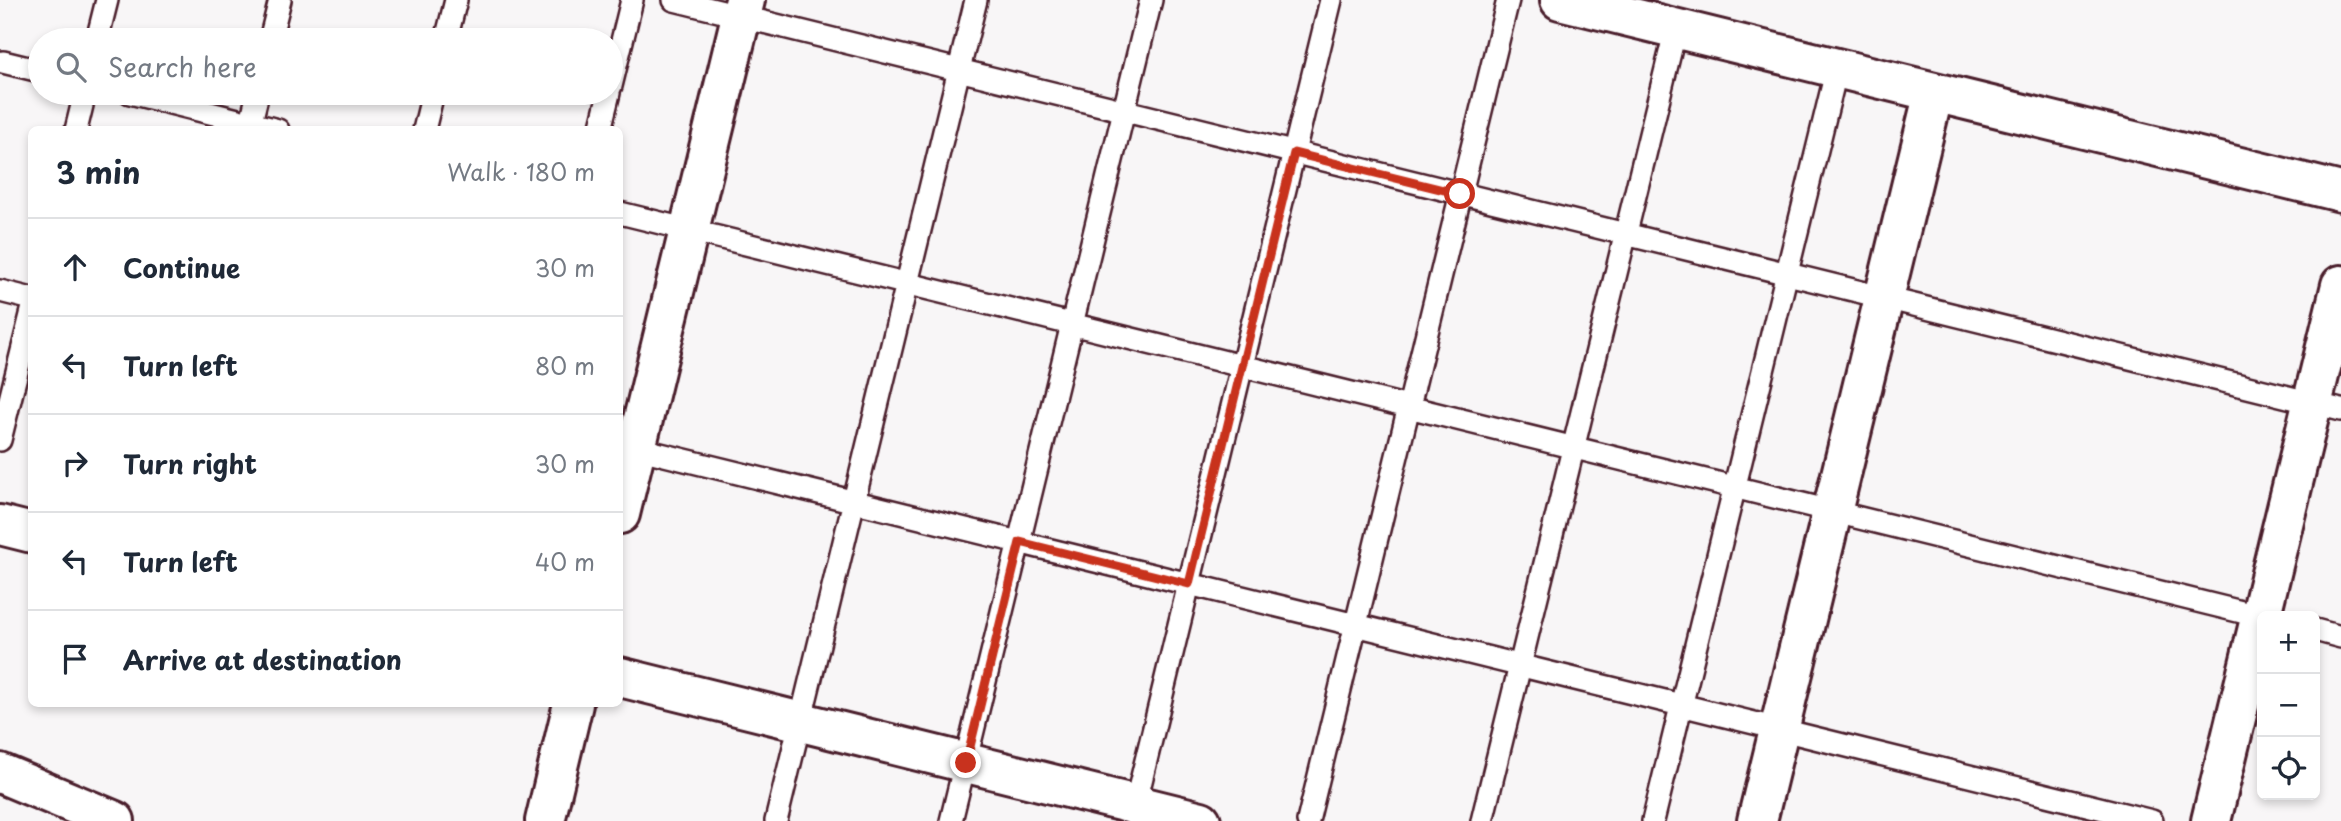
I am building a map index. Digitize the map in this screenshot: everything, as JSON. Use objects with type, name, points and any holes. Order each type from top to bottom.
[{"type":"street","points":[[1560,0],[2341,192]]},
{"type":"street","points":[[623,488],[628,446],[689,230],[743,8]]},
{"type":"street","points":[[1757,821],[1934,92]]},
{"type":"street","points":[[2263,611],[2327,407],[2341,285]]},
{"type":"street","points":[[0,525],[28,532]]},
{"type":"street","points":[[2211,821],[2257,633]]},
{"type":"street","points":[[623,678],[966,763],[1133,813],[1202,821]]},
{"type":"street","points":[[545,821],[572,707]]},
{"type":"street","points":[[0,773],[115,821]]},
{"type":"lane","points":[[100,28],[107,0]]},
{"type":"lane","points":[[273,28],[280,0]]},
{"type":"lane","points":[[449,28],[456,0]]},
{"type":"lane","points":[[623,37],[632,0]]},
{"type":"lane","points":[[674,0],[743,8],[959,70],[2327,407]]},
{"type":"lane","points":[[776,821],[976,0]]},
{"type":"lane","points":[[951,821],[1152,0]]},
{"type":"lane","points":[[1133,813],[1331,0]]},
{"type":"lane","points":[[1308,821],[1508,0]]},
{"type":"lane","points":[[1482,821],[1676,28]]},
{"type":"lane","points":[[3,62],[28,68]]},
{"type":"lane","points":[[1653,821],[1837,68]]},
{"type":"lane","points":[[77,126],[82,105]]},
{"type":"lane","points":[[173,105],[249,126],[255,105]]},
{"type":"lane","points":[[425,126],[430,105]]},
{"type":"lane","points":[[601,126],[606,105]]},
{"type":"lane","points":[[623,214],[2257,616]]},
{"type":"lane","points":[[0,291],[28,298]]},
{"type":"lane","points":[[0,440],[28,327]]},
{"type":"lane","points":[[628,446],[2152,821]]},
{"type":"lane","points":[[2320,631],[2341,637]]},
{"type":"route","points":[[966,763],[1020,542],[1189,584],[1294,153],[1460,194]]}]
